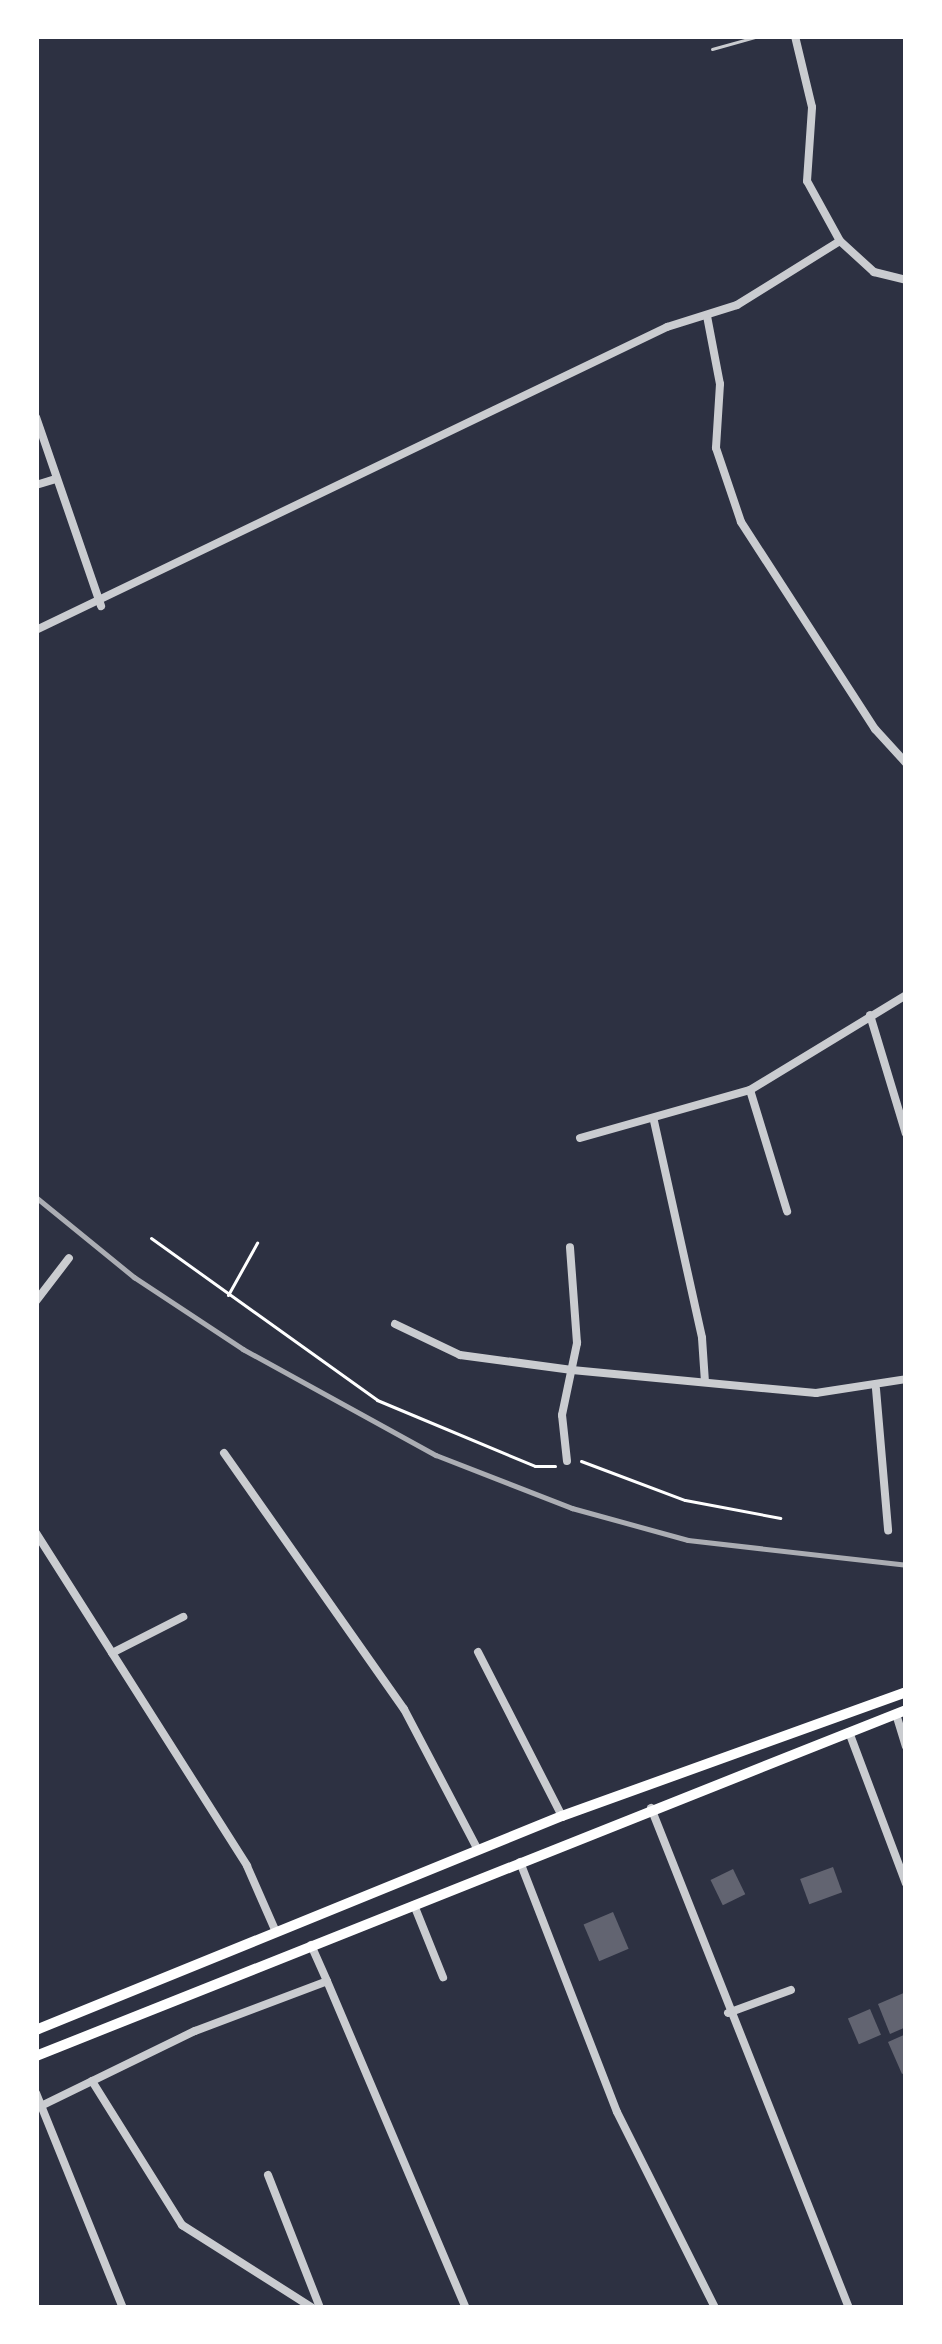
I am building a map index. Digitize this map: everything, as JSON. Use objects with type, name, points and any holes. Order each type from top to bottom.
[{"type":"main road","points":[[36,2030],[562,1816],[906,1692]]},
{"type":"main road","points":[[36,2056],[901,1712]]},
{"type":"main road","points":[[276,1933],[285,1956]]},
{"type":"street","points":[[795,36],[812,107],[807,181],[840,241],[874,272],[906,280]]},
{"type":"street","points":[[36,630],[101,606],[667,326],[707,316],[840,241]]},
{"type":"street","points":[[707,316],[720,384],[716,448],[741,522],[875,729],[906,763]]},
{"type":"street","points":[[36,417],[101,606]]},
{"type":"street","points":[[36,485],[56,479]]},
{"type":"street","points":[[580,1138],[654,1121],[750,1090],[906,995]]},
{"type":"street","points":[[870,1015],[906,1134]]},
{"type":"street","points":[[750,1090],[787,1211]]},
{"type":"street","points":[[654,1121],[705,1382]]},
{"type":"street","points":[[567,1461],[562,1415],[572,1370],[570,1247]]},
{"type":"street","points":[[36,1301],[69,1258]]},
{"type":"street","points":[[394,1324],[460,1355],[572,1370],[816,1393],[876,1389],[906,1378]]},
{"type":"street","points":[[876,1389],[888,1530]]},
{"type":"street","points":[[224,1453],[404,1709],[478,1850]]},
{"type":"street","points":[[36,1533],[247,1866],[276,1933]]},
{"type":"street","points":[[112,1653],[183,1617]]},
{"type":"street","points":[[478,1652],[562,1816]]},
{"type":"street","points":[[901,1712],[906,1746]]},
{"type":"street","points":[[849,1732],[906,1884]]},
{"type":"street","points":[[651,1808],[728,2013],[849,2308]]},
{"type":"street","points":[[520,1861],[617,2112],[715,2308]]},
{"type":"street","points":[[414,1904],[443,1977]]},
{"type":"street","points":[[311,1945],[466,2308]]},
{"type":"street","points":[[43,2105],[327,1982]]},
{"type":"street","points":[[728,2013],[791,1990]]},
{"type":"street","points":[[92,2080],[182,2225],[317,2308]]},
{"type":"street","points":[[36,2093],[123,2308]]},
{"type":"street","points":[[268,2175],[317,2308]]},
{"type":"lane","points":[[712,50],[759,36]]},
{"type":"path","points":[[151,1238],[377,1400],[433,1428],[535,1466],[567,1461],[717,1509],[780,1519]]},
{"type":"path","points":[[227,1296],[257,1243]]},
{"type":"building","points":[[833,1867],[842,1892],[809,1904],[800,1879]]},
{"type":"building","points":[[733,1869],[745,1894],[723,1905],[711,1880]]},
{"type":"building","points":[[613,1912],[629,1949],[599,1961],[584,1925]]},
{"type":"building","points":[[906,1992],[906,2027],[890,2034],[878,2004]]},
{"type":"building","points":[[870,2009],[881,2035],[859,2044],[848,2018]]},
{"type":"building","points":[[906,2034],[906,2072],[902,2074],[888,2042]]},
{"type":"railway","points":[[36,1197],[134,1277],[243,1349],[436,1455],[572,1508],[688,1540],[906,1565]]}]
